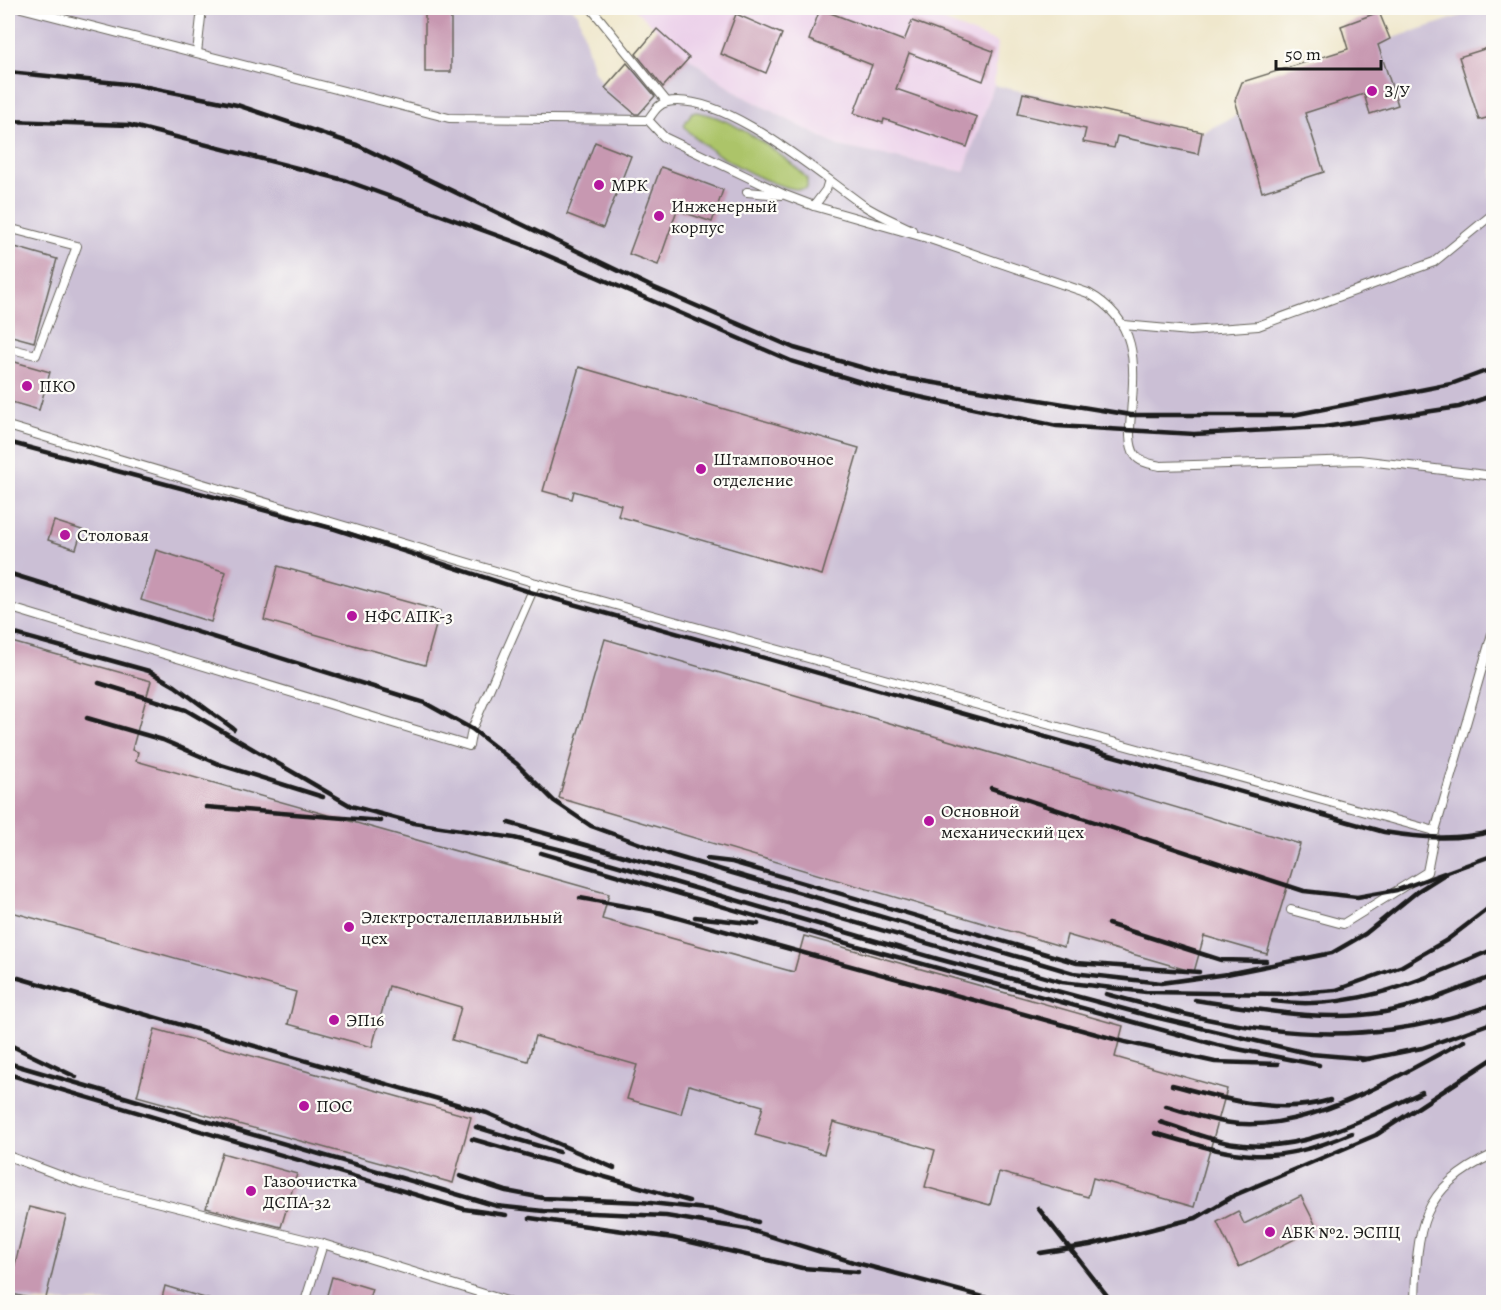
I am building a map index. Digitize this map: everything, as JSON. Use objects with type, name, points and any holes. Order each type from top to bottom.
[{"type":"lane","points":[[21,8],[449,118],[648,120],[664,137],[785,195],[814,206],[927,238],[1088,293],[1107,303],[1124,325],[1134,366],[1129,431],[1135,455],[1144,463],[1160,466],[1359,460],[1494,476]]},
{"type":"lane","points":[[197,53],[202,8]]},
{"type":"lane","points":[[591,8],[667,102]]},
{"type":"lane","points":[[648,120],[655,109],[667,102],[696,104],[735,118],[865,206],[927,238]]},
{"type":"lane","points":[[814,206],[826,190],[829,180]]},
{"type":"lane","points":[[747,192],[785,195]]},
{"type":"lane","points":[[1124,325],[1190,331],[1258,326],[1434,262],[1494,213]]},
{"type":"lane","points":[[8,228],[78,246],[36,355],[8,348]]},
{"type":"lane","points":[[8,426],[536,583],[1435,831]]},
{"type":"lane","points":[[8,607],[469,746],[472,729],[536,583]]},
{"type":"lane","points":[[1291,910],[1343,924],[1427,872],[1435,831],[1494,627]]},
{"type":"lane","points":[[1415,1302],[1416,1248],[1428,1207],[1452,1180],[1494,1154]]},
{"type":"lane","points":[[8,1155],[80,1183],[323,1244],[494,1300],[510,1302]]},
{"type":"lane","points":[[305,1302],[323,1244]]},
{"type":"shaded area","points":[[8,8],[572,8],[578,14],[594,71],[605,87],[657,29],[689,58],[739,94],[838,146],[964,172],[994,85],[1203,132],[1390,39],[1485,8],[1493,8],[1493,1302],[8,1302]]},
{"type":"shaded area","points":[[633,8],[911,8],[998,43],[994,85],[964,172],[838,146],[739,94],[689,58]]},
{"type":"green space","points":[[692,112],[720,119],[751,135],[803,174],[807,179],[807,188],[796,189],[780,185],[761,178],[722,157],[704,145],[684,125]]},
{"type":"building","points":[[425,8],[451,8],[451,72],[425,72]]},
{"type":"building","points":[[820,9],[904,41],[912,21],[993,51],[983,81],[909,53],[896,89],[977,117],[967,147],[884,119],[883,123],[854,113],[872,65],[809,40]]},
{"type":"building","points":[[1379,12],[1390,39],[1378,45],[1398,105],[1370,114],[1364,94],[1305,113],[1324,172],[1262,192],[1235,100],[1242,82],[1348,49],[1341,26]]},
{"type":"building","points":[[736,14],[782,34],[766,73],[721,54]]},
{"type":"building","points":[[657,29],[689,58],[663,87],[636,54]]},
{"type":"building","points":[[1494,46],[1494,116],[1479,120],[1459,57]]},
{"type":"building","points":[[627,63],[655,96],[639,114],[635,114],[605,88]]},
{"type":"building","points":[[1023,93],[1202,132],[1198,154],[1117,136],[1114,148],[1083,142],[1086,129],[1018,114]]},
{"type":"building","name":"МРК","points":[[595,142],[631,156],[603,228],[567,214]]},
{"type":"building","name":"Инженерный корпус","points":[[661,167],[723,190],[712,222],[677,210],[658,265],[629,254]]},
{"type":"building","points":[[8,245],[57,259],[34,342],[8,335]]},
{"type":"building","name":"ПКО","points":[[8,360],[50,372],[39,410],[8,401]]},
{"type":"building","name":"Штамповочное отделение","points":[[579,367],[859,448],[822,575],[618,516],[621,505],[574,491],[572,499],[543,491]]},
{"type":"building","name":"Столовая","points":[[54,521],[82,530],[76,549],[48,540]]},
{"type":"building","points":[[156,550],[226,572],[211,622],[141,600]]},
{"type":"building","name":"НФС АПК-3","points":[[278,566],[440,611],[425,665],[264,620]]},
{"type":"building","name":"Основной механический цех","points":[[605,639],[1300,844],[1267,954],[1204,936],[1194,972],[1067,935],[1064,947],[559,798]]},
{"type":"building","name":"Электросталеплавильный цех","points":[[8,641],[151,681],[132,750],[138,752],[136,761],[609,894],[602,919],[794,972],[804,936],[1123,1026],[1115,1057],[1227,1089],[1194,1207],[1093,1178],[1088,1197],[999,1172],[990,1205],[925,1187],[935,1150],[833,1122],[824,1154],[755,1135],[763,1106],[689,1085],[681,1114],[627,1099],[637,1065],[535,1036],[528,1061],[452,1040],[461,1007],[389,986],[372,1047],[288,1024],[296,992],[8,911]]},
{"type":"building","name":"ПОС","points":[[155,1029],[471,1117],[453,1183],[137,1096]]},
{"type":"building","name":"Газоочистка ДСПА-32","points":[[222,1153],[297,1174],[281,1227],[206,1208]]},
{"type":"building","name":"АБК №2. ЭСПЦ","points":[[1301,1196],[1317,1228],[1239,1267],[1217,1222],[1238,1211],[1244,1224]]},
{"type":"building","points":[[29,1207],[66,1216],[45,1302],[8,1293]]},
{"type":"building","points":[[332,1277],[372,1289],[368,1302],[325,1302]]},
{"type":"building","points":[[165,1286],[211,1300],[210,1302],[161,1302]]},
{"type":"railway","points":[[8,72],[137,85],[237,105],[357,145],[648,285],[794,348],[892,376],[1131,415],[1293,415],[1451,384],[1494,368]]},
{"type":"railway","points":[[8,121],[129,125],[344,180],[521,244],[791,361],[887,390],[1057,426],[1194,434],[1324,427],[1459,407],[1494,395]]},
{"type":"railway","points":[[8,442],[335,529],[530,592],[1384,832],[1439,837],[1466,836],[1494,831]]},
{"type":"railway","points":[[8,573],[425,703],[472,729],[517,764],[554,801],[591,826],[671,855],[1073,973],[1161,983],[1227,974],[1332,953],[1365,934],[1418,891],[1445,874]]},
{"type":"railway","points":[[8,632],[149,671],[175,686],[234,729]]},
{"type":"railway","points":[[99,683],[186,710],[351,806],[414,823],[514,838],[578,854],[938,959],[1146,1015],[1311,1054],[1369,1059]]},
{"type":"railway","points":[[87,718],[163,740],[221,765],[323,797]]},
{"type":"railway","points":[[991,788],[1304,891],[1357,897],[1397,890],[1494,855]]},
{"type":"railway","points":[[206,807],[381,821]]},
{"type":"railway","points":[[509,823],[1062,982],[1146,992],[1287,994],[1336,990],[1402,966],[1447,940],[1494,904]]},
{"type":"railway","points":[[541,853],[850,944],[1217,1045],[1319,1065]]},
{"type":"railway","points":[[707,859],[732,862],[1077,963],[1199,972]]},
{"type":"railway","points":[[580,898],[663,913]]},
{"type":"railway","points":[[656,912],[1125,1042],[1215,1062],[1278,1064]]},
{"type":"railway","points":[[695,917],[758,924]]},
{"type":"railway","points":[[1108,924],[1221,960],[1266,961]]},
{"type":"railway","points":[[1273,1001],[1332,1002],[1359,998],[1413,982],[1494,949]]},
{"type":"railway","points":[[8,975],[487,1113],[614,1168]]},
{"type":"railway","points":[[1195,1000],[1290,1014],[1362,1015],[1413,1005],[1494,976]]},
{"type":"railway","points":[[1106,994],[1206,1019],[1299,1032],[1345,1033],[1393,1029],[1442,1020],[1494,1004]]},
{"type":"railway","points":[[1362,1060],[1422,1048],[1494,1022]]},
{"type":"railway","points":[[1166,1106],[1224,1122],[1255,1124],[1286,1121],[1348,1100],[1464,1041]]},
{"type":"railway","points":[[8,1044],[76,1077]]},
{"type":"railway","points":[[1040,1253],[1090,1245],[1196,1218],[1235,1195],[1376,1135],[1494,1058]]},
{"type":"railway","points":[[8,1063],[497,1206],[543,1211],[666,1216],[747,1229],[853,1262],[1002,1302]]},
{"type":"railway","points":[[8,1074],[464,1209],[506,1215]]},
{"type":"railway","points":[[1172,1085],[1230,1100],[1270,1106],[1290,1106],[1330,1100]]},
{"type":"railway","points":[[1160,1122],[1207,1138],[1235,1144],[1260,1146],[1284,1144],[1332,1132],[1422,1092]]},
{"type":"railway","points":[[476,1127],[559,1152]]},
{"type":"railway","points":[[1155,1133],[1209,1148],[1254,1155],[1275,1155],[1298,1151],[1352,1133]]},
{"type":"railway","points":[[472,1139],[689,1201]]},
{"type":"railway","points":[[460,1176],[506,1191],[543,1198],[641,1202],[715,1210],[758,1222]]},
{"type":"railway","points":[[1038,1208],[1112,1302]]},
{"type":"railway","points":[[530,1218],[673,1238],[802,1268],[858,1272]]},
{"type":"place","name":"З/У","points":[[1372,91]]},
{"type":"place","name":"МРК","points":[[599,185]]},
{"type":"place","name":"Инженерный корпус","points":[[659,216]]},
{"type":"place","name":"ПКО","points":[[27,386]]},
{"type":"place","name":"Штамповочное отделение","points":[[701,469]]},
{"type":"place","name":"Столовая","points":[[65,535]]},
{"type":"place","name":"НФС АПК-3","points":[[352,616]]},
{"type":"place","name":"Основной механический цех","points":[[929,821]]},
{"type":"place","name":"Электросталеплавильный цех","points":[[349,927]]},
{"type":"place","name":"ЭП16","points":[[334,1020]]},
{"type":"place","name":"ПОС","points":[[304,1106]]},
{"type":"place","name":"Газоочистка ДСПА-32","points":[[251,1191]]},
{"type":"place","name":"АБК №2. ЭСПЦ","points":[[1270,1232]]}]
